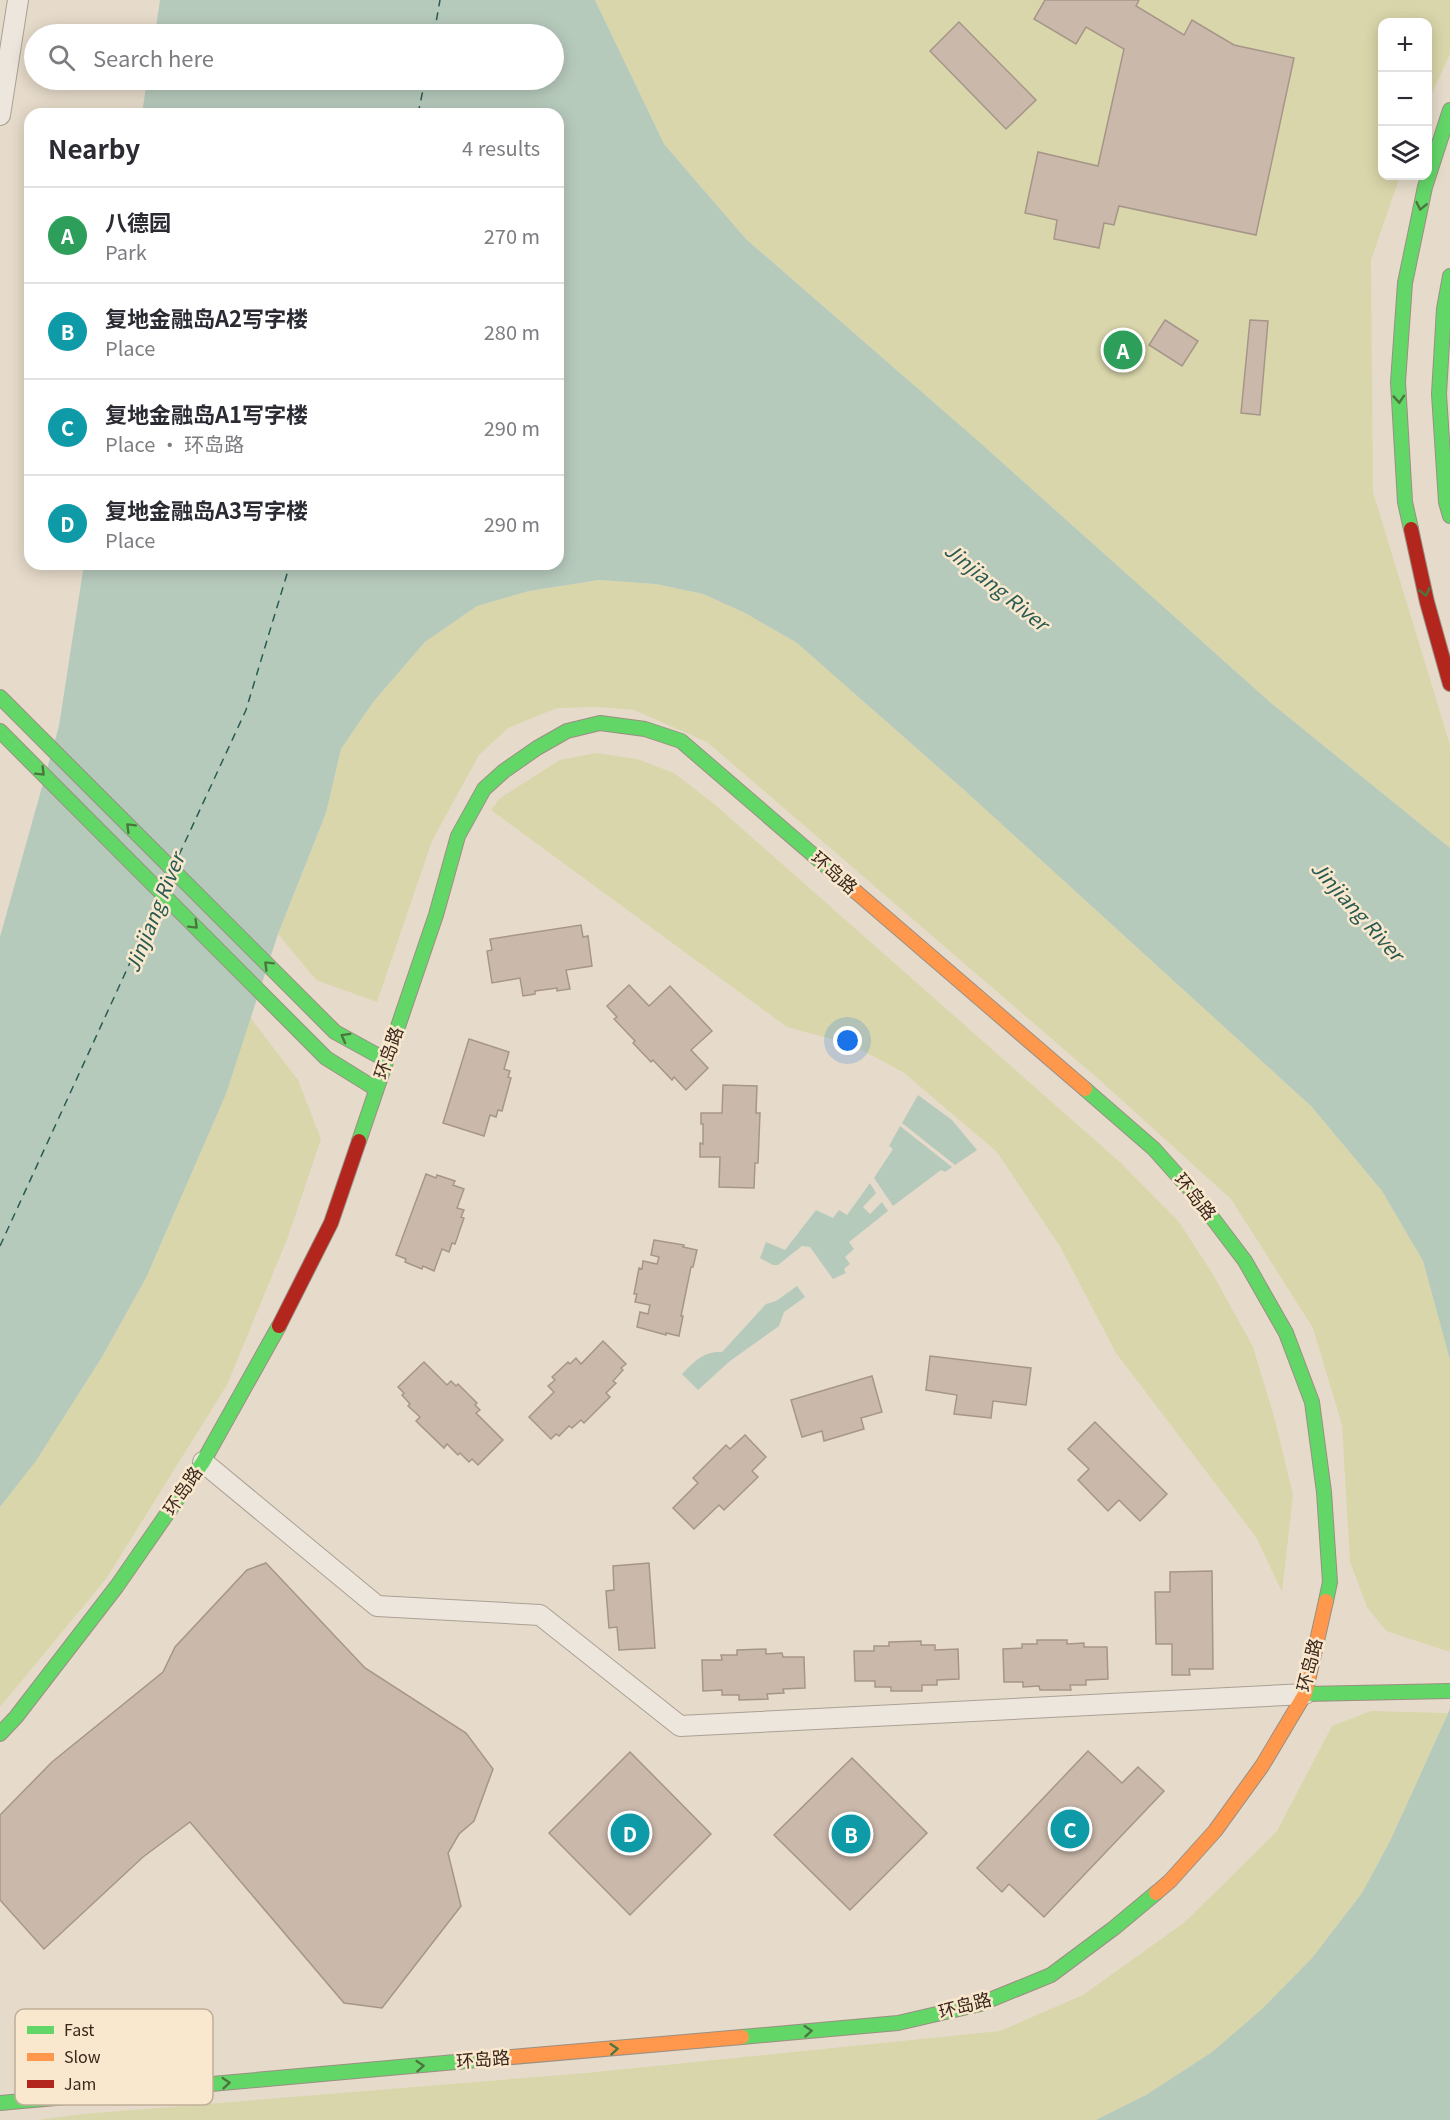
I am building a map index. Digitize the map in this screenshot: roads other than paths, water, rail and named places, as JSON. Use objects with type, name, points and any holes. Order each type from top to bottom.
[{"type":"main road","points":[[1450,110],[1425,187],[1405,282],[1398,382],[1405,502],[1427,602],[1450,684]]},
{"type":"main road","points":[[1450,276],[1444,309],[1439,394],[1446,502],[1450,516]]},
{"type":"main road","points":[[0,697],[335,1032],[386,1060]]},
{"type":"main road","name":"环岛路","points":[[0,1734],[16,1717],[117,1586],[202,1462],[273,1336],[331,1223],[436,915],[458,836],[484,789],[504,771],[567,731],[600,723],[645,729],[681,741],[1154,1149],[1195,1196],[1245,1261],[1286,1333],[1312,1402],[1323,1480],[1330,1582],[1305,1694],[1262,1766],[1215,1831],[1170,1881],[1114,1929],[1051,1976],[980,2004],[898,2023],[213,2084]]},
{"type":"main road","points":[[0,731],[326,1058],[376,1089]]},
{"type":"main road","points":[[1305,1694],[1450,1690]]},
{"type":"main road","name":"环岛路","points":[[0,2103],[15,2102]]},
{"type":"street","points":[[0,116],[18,0]]},
{"type":"street","points":[[202,1462],[377,1606],[540,1615],[680,1726],[1305,1694]]},
{"type":"water","name":"Jinjiang River","points":[[160,0],[595,0],[664,144],[746,239],[977,440],[1271,703],[1450,848],[1450,1360],[1423,1261],[1382,1191],[1311,1106],[963,789],[797,643],[745,613],[703,594],[656,584],[599,580],[529,591],[477,606],[425,642],[374,701],[341,749],[326,813],[278,934],[226,1094],[146,1278],[102,1357],[36,1461],[0,1507],[0,937],[59,726],[83,570],[564,570],[564,108],[143,108],[146,90],[564,90],[564,24],[156,24]]},
{"type":"water","points":[[918,1095],[952,1120],[977,1150],[955,1165],[902,1123]]},
{"type":"water","points":[[900,1126],[952,1167],[945,1172],[941,1170],[893,1206],[874,1178],[893,1149],[889,1146]]},
{"type":"water","points":[[870,1183],[876,1193],[863,1207],[870,1214],[882,1202],[888,1211],[849,1242],[854,1249],[845,1257],[850,1264],[844,1269],[846,1273],[833,1279],[810,1247],[802,1246],[778,1265],[773,1265],[760,1258],[766,1242],[785,1250],[816,1210],[833,1218],[839,1210],[847,1215]]},
{"type":"water","points":[[797,1286],[805,1297],[784,1312],[779,1326],[730,1361],[698,1390],[682,1374],[704,1355],[722,1352],[766,1304],[776,1301]]},
{"type":"water","points":[[1450,1709],[1450,2120],[1096,2120],[1146,2095],[1212,2052],[1262,2009],[1312,1958],[1362,1893],[1391,1839]]},
{"type":"place","name":"八德园","points":[[1123,350]]},
{"type":"place","name":"复地金融岛A1写字楼","points":[[1070,1829]]},
{"type":"place","name":"复地金融岛A3写字楼","points":[[630,1833]]},
{"type":"place","name":"复地金融岛A2写字楼","points":[[851,1834]]}]
